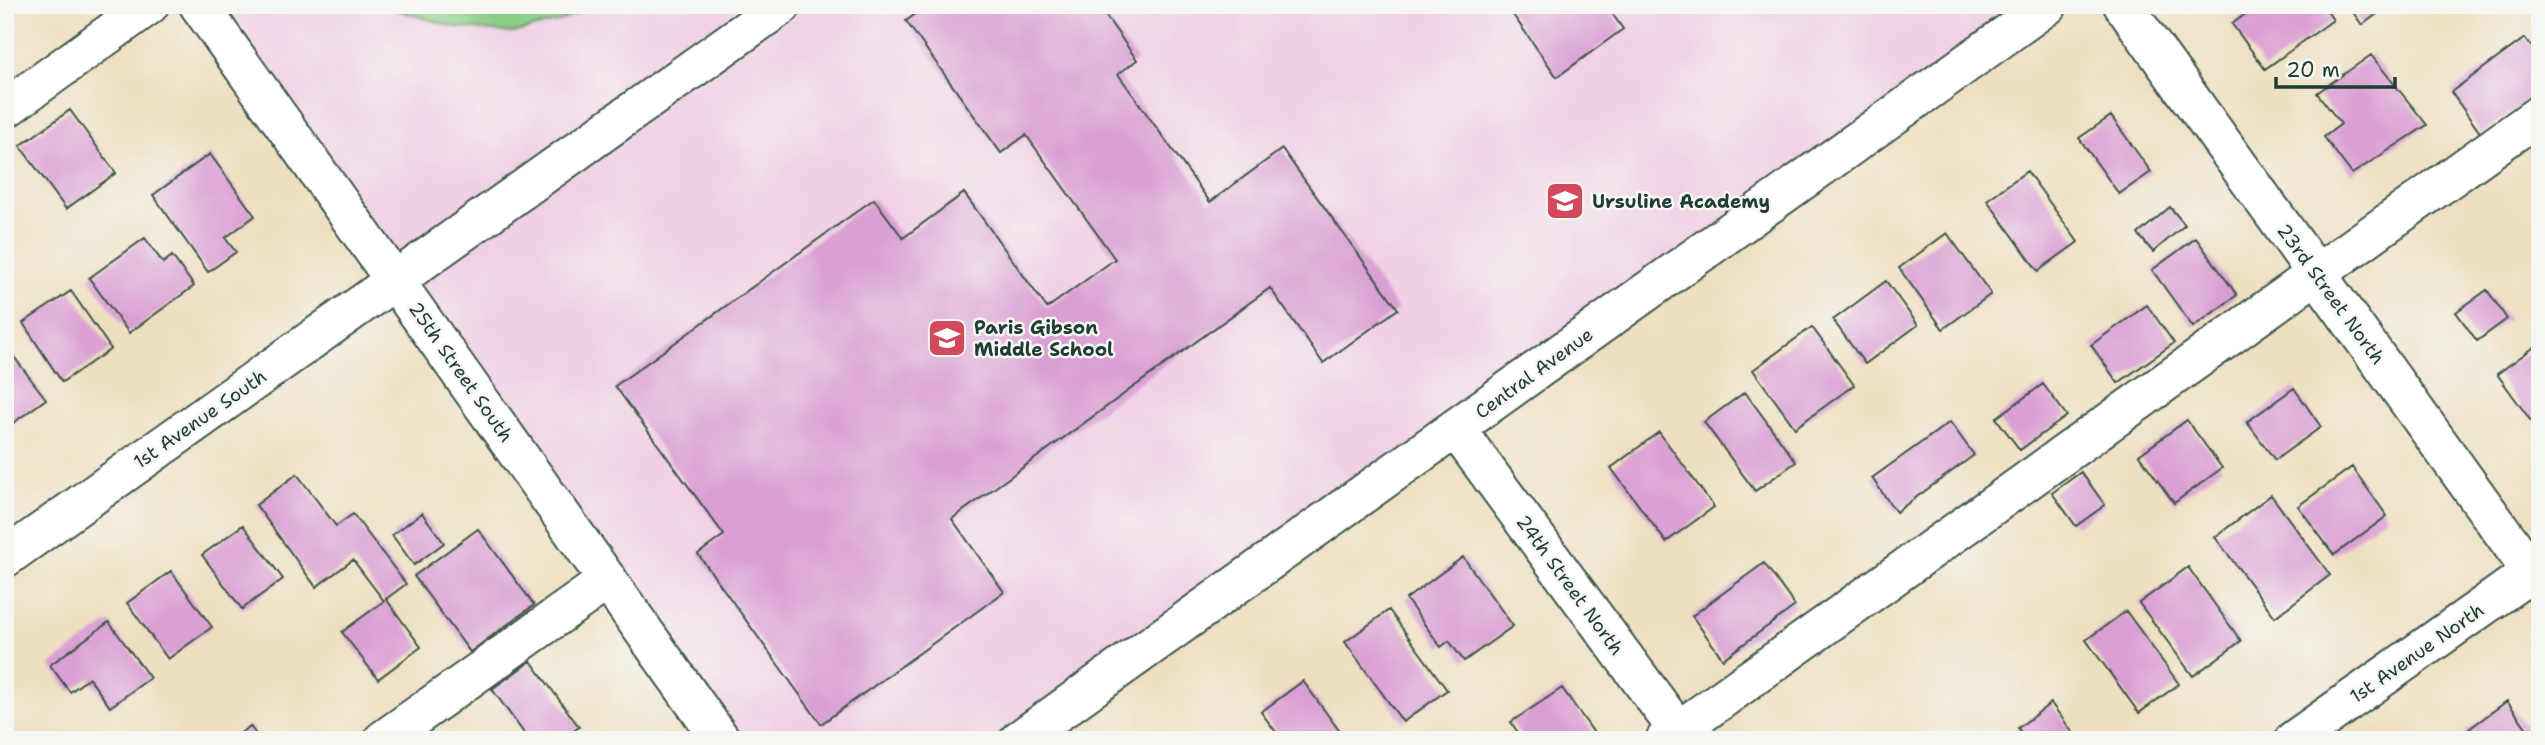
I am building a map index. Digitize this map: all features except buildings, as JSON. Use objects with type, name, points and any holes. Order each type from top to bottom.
[{"type":"street","points":[[5,108],[149,5]]},
{"type":"street","name":"25th Street South","points":[[200,5],[721,740]]},
{"type":"street","name":"1st Avenue South","points":[[5,558],[782,5]]},
{"type":"street","name":"Central Avenue","points":[[1018,740],[2048,5]]},
{"type":"street","name":"23rd Street North","points":[[2123,5],[2537,574]]},
{"type":"street","points":[[1676,737],[2540,114]]},
{"type":"street","name":"24th Street North","points":[[1456,429],[1676,737]]},
{"type":"street","name":"1st Avenue North","points":[[2294,740],[2537,574]]},
{"type":"street","points":[[383,740],[608,580]]},
{"type":"shaded area","name":"Paris Gibson Middle School","points":[[199,5],[2048,5],[1018,740],[721,740]]},
{"type":"green space","points":[[379,5],[594,5],[561,21],[512,33],[455,27]]},
{"type":"place","name":"Ursuline Academy","points":[[1565,201]]},
{"type":"place","name":"Paris Gibson Middle School","points":[[947,338]]}]
